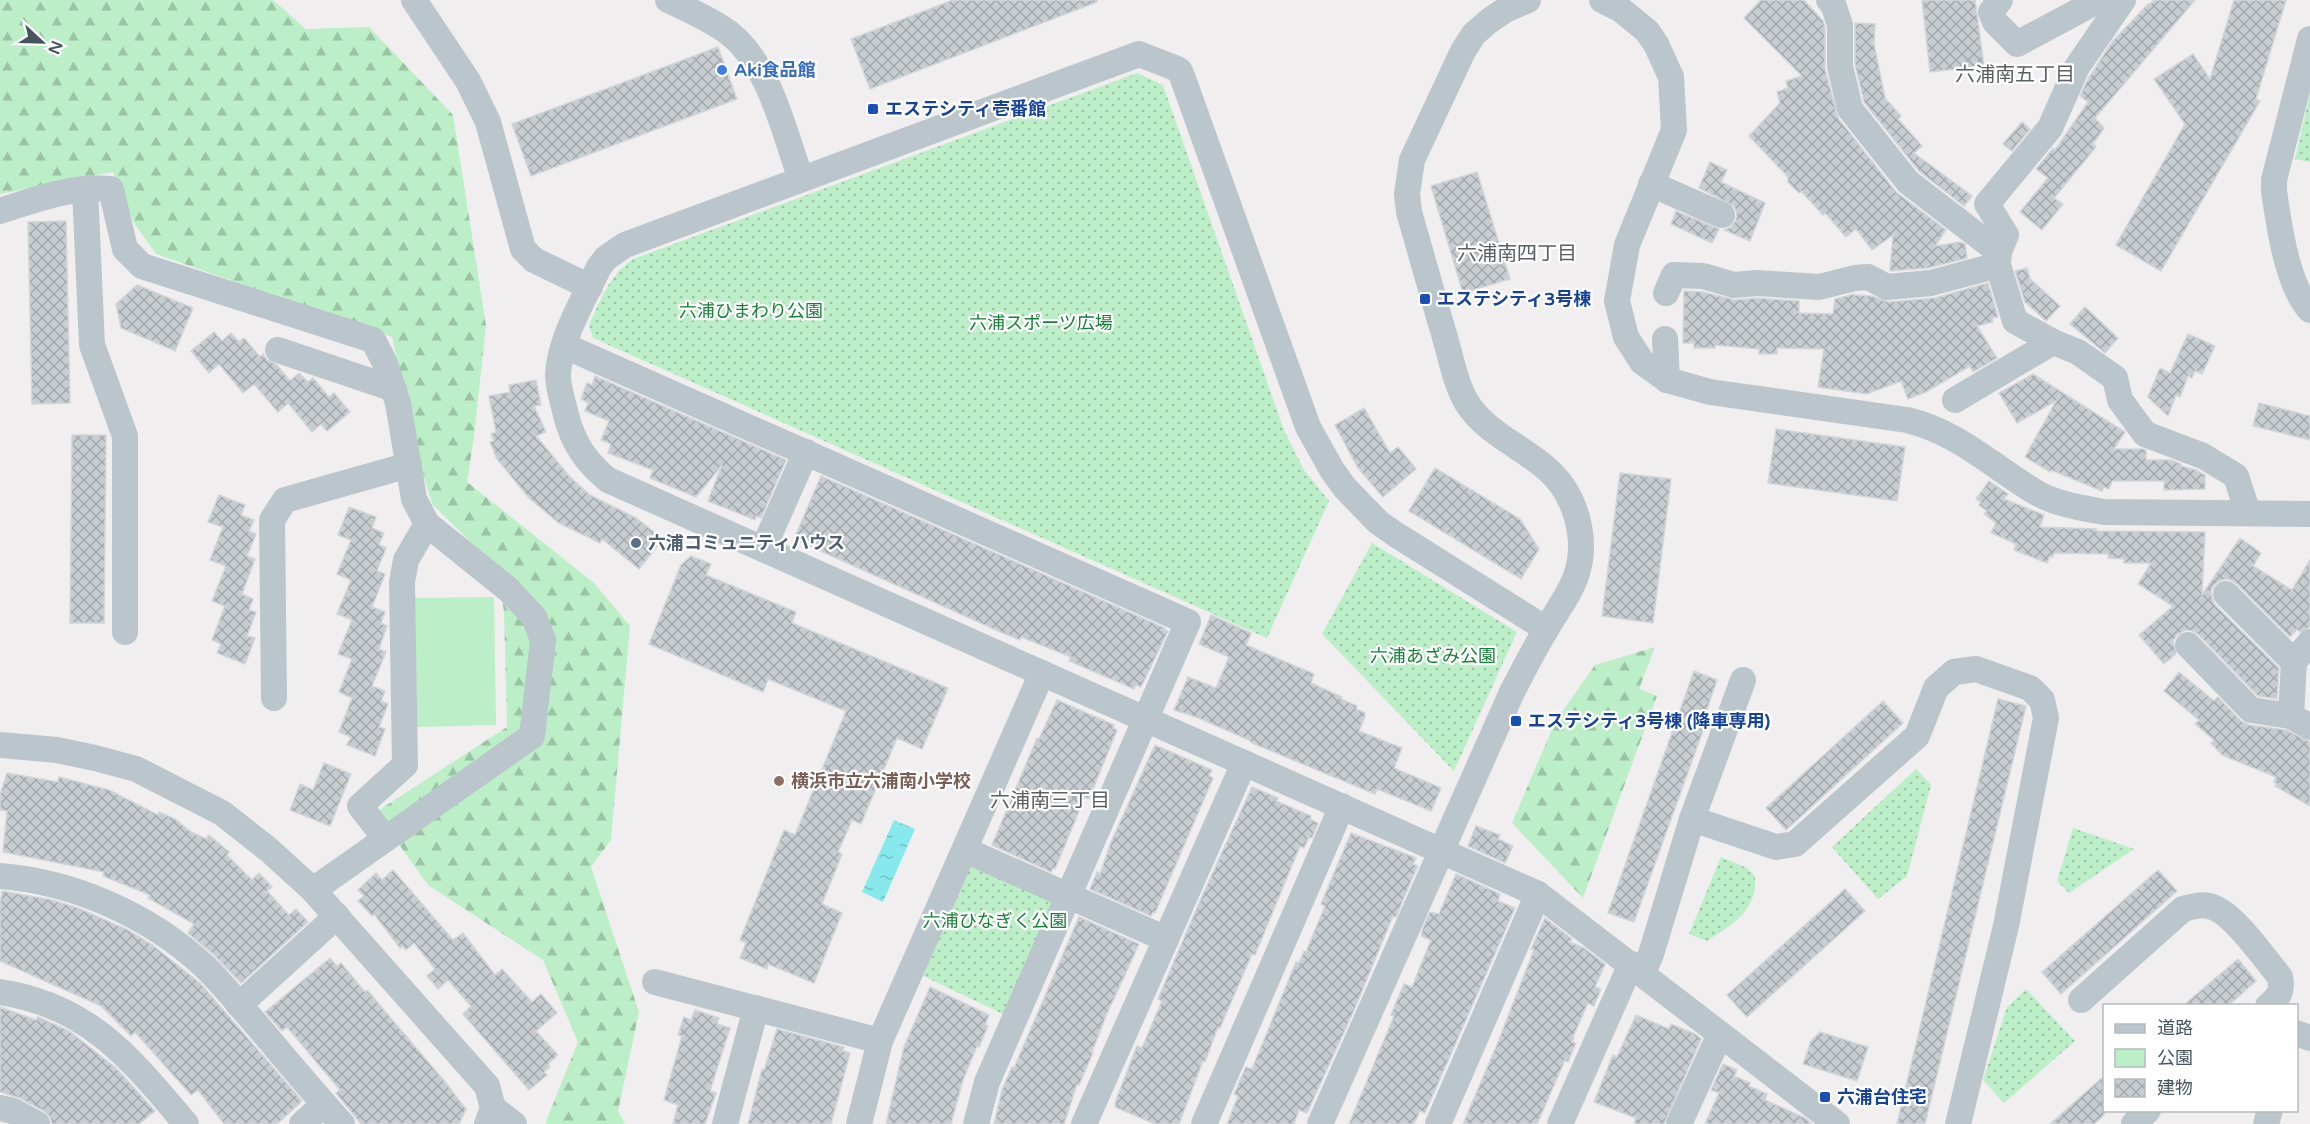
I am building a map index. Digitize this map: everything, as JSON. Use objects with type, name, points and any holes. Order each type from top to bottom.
[{"type":"street","points":[[414,0],[468,81],[488,122],[523,249],[534,260],[590,287]]},
{"type":"street","points":[[668,0],[713,22],[731,34],[759,67],[801,179]]},
{"type":"street","points":[[1320,1124],[1512,692],[1546,628],[1565,599],[1577,573],[1581,545],[1576,514],[1571,500],[1554,474],[1482,422],[1464,397],[1456,377],[1409,212],[1407,194],[1412,160],[1463,51],[1474,34],[1489,21],[1505,10],[1528,0]]},
{"type":"street","points":[[1602,0],[1620,9],[1647,31],[1656,44],[1671,77],[1674,130],[1667,152],[1651,184],[1627,245],[1617,301],[1626,337],[1642,362],[1667,380],[1710,393],[1926,424],[1959,440],[2038,494],[2083,508],[2104,512],[2310,514]]},
{"type":"street","points":[[1829,0],[1833,4],[1840,25],[1840,66],[1850,109],[1908,182],[1999,259]]},
{"type":"street","points":[[2000,0],[1991,12],[1995,22],[2018,44],[2099,0]]},
{"type":"street","points":[[2123,0],[2077,67],[2050,128],[1987,204],[2006,235],[1999,259],[2015,321],[2052,342],[2078,352],[2115,378],[2120,400],[2145,434],[2203,456],[2236,476],[2248,513]]},
{"type":"street","points":[[2310,39],[2274,180],[2274,191],[2291,275],[2297,290],[2310,310]]},
{"type":"street","points":[[1546,628],[1395,534],[1362,506],[1332,470],[1308,427],[1180,72],[1143,55],[1133,55],[625,245],[606,258],[590,287],[565,346],[558,372],[561,397],[575,442],[590,463],[608,480],[1539,894],[1837,1124]]},
{"type":"street","points":[[1651,184],[1722,215]]},
{"type":"street","points":[[0,211],[56,193],[85,189],[111,189],[125,249],[142,266],[373,340],[394,388],[414,500],[427,524],[509,590],[534,616],[543,640],[532,736],[313,890]]},
{"type":"street","points":[[85,189],[92,345],[125,436],[125,632]]},
{"type":"street","points":[[1666,293],[1674,275],[1703,276],[1734,285],[1757,283],[1819,287],[1868,277],[1887,287],[1931,283],[1999,259]]},
{"type":"street","points":[[1665,339],[1667,380]]},
{"type":"street","points":[[1955,400],[2052,342]]},
{"type":"street","points":[[565,346],[1188,622],[987,1082],[976,1124]]},
{"type":"street","points":[[278,350],[394,388]]},
{"type":"street","points":[[763,549],[806,452]]},
{"type":"street","points":[[274,698],[272,520],[285,500],[408,465]]},
{"type":"street","points":[[385,838],[360,806],[405,765],[402,582],[406,560],[427,524]]},
{"type":"street","points":[[2188,645],[2251,710],[2300,722],[2294,662],[2226,594]]},
{"type":"street","points":[[2294,662],[2310,642]]},
{"type":"street","points":[[1692,819],[1776,847],[1795,843],[1917,736],[1936,688],[1954,672],[1976,669],[2030,688],[2042,700],[2046,718],[2006,926],[1958,1124]]},
{"type":"street","points":[[859,1124],[880,1041],[1042,673]]},
{"type":"street","points":[[1560,1124],[1637,968],[1651,954],[1692,819],[1743,680]]},
{"type":"street","points":[[0,745],[57,750],[136,769],[222,813],[269,850],[313,890],[487,1086],[490,1116],[514,1124]]},
{"type":"street","points":[[1084,1124],[1244,763]]},
{"type":"street","points":[[1204,1124],[1342,806]]},
{"type":"street","points":[[965,850],[1166,939]]},
{"type":"street","points":[[0,876],[27,878],[72,889],[139,919],[174,942],[204,967],[342,1124]]},
{"type":"street","points":[[1438,1124],[1539,894]]},
{"type":"street","points":[[2081,1000],[2183,909],[2199,904],[2214,907],[2228,916],[2280,977],[2282,986],[2279,996],[2269,1004]]},
{"type":"street","points":[[239,1005],[337,916]]},
{"type":"street","points":[[656,982],[880,1041]]},
{"type":"street","points":[[0,992],[21,995],[84,1021],[109,1039],[134,1062],[186,1124]]},
{"type":"street","points":[[725,1124],[756,1008]]},
{"type":"street","points":[[1679,1124],[1720,1034]]},
{"type":"street","points":[[302,1124],[324,1104]]},
{"type":"street","points":[[0,1108],[13,1111],[37,1124]]},
{"type":"street","points":[[2134,1124],[2146,1112]]},
{"type":"green space","points":[[0,0],[273,0],[306,29],[369,27],[453,115],[486,325],[467,482],[594,583],[630,626],[611,840],[591,867],[639,1012],[618,1111],[625,1124],[545,1124],[578,1042],[543,960],[428,885],[376,812],[507,727],[504,612],[498,569],[433,505],[424,478],[392,337],[156,254],[134,223],[113,172],[0,194]]},
{"type":"green space","name":"六浦スポーツ広場","points":[[1137,73],[1163,85],[1284,430],[1304,470],[1329,501],[1267,638],[593,338],[589,325],[602,297],[612,280],[633,259]]},
{"type":"green space","points":[[2310,93],[2310,162],[2295,159]]},
{"type":"green space","name":"六浦あざみ公園","points":[[1372,543],[1517,632],[1454,771],[1322,634]]},
{"type":"green space","points":[[494,597],[496,725],[417,727],[415,598]]},
{"type":"green space","points":[[1655,647],[1639,689],[1657,696],[1583,898],[1512,823],[1555,722],[1595,665]]},
{"type":"green space","points":[[1916,769],[1931,785],[1907,876],[1878,899],[1832,847]]},
{"type":"green space","points":[[2073,828],[2134,849],[2069,893],[2057,881]]},
{"type":"green space","points":[[1721,857],[1747,868],[1755,876],[1755,888],[1748,907],[1742,915],[1707,941],[1689,934]]},
{"type":"green space","name":"六浦ひなぎく公園","points":[[971,858],[1058,894],[1005,1015],[921,975]]},
{"type":"green space","points":[[2026,989],[2075,1041],[2004,1103],[1983,1080],[2007,1007]]},
{"type":"water","points":[[894,820],[915,829],[883,902],[862,892]]},
{"type":"building","points":[[953,0],[1097,0],[1097,2],[870,89],[851,39]]},
{"type":"building","points":[[1761,0],[1804,0],[1823,21],[1825,69],[1838,118],[1896,192],[1946,230],[1935,246],[1961,242],[1965,244],[1967,258],[1928,268],[1890,271],[1893,235],[1872,250],[1856,229],[1846,237],[1825,213],[1823,215],[1801,191],[1799,193],[1788,182],[1788,177],[1749,136],[1780,103],[1777,92],[1788,88],[1786,81],[1802,76],[1744,18]]},
{"type":"building","points":[[1922,0],[1975,0],[1984,66],[1930,72]]},
{"type":"building","points":[[2154,0],[2195,0],[2095,118],[2104,128],[2093,144],[2096,147],[2054,198],[2063,204],[2042,230],[2020,212],[2048,178],[2036,169],[2053,148],[2055,150],[2088,102],[2080,96],[2112,42]]},
{"type":"building","points":[[2234,0],[2286,0],[2256,99],[2260,101],[2161,271],[2116,245],[2185,124],[2154,79],[2193,54],[2210,79]]},
{"type":"building","points":[[1855,23],[1875,24],[1874,44],[1885,98],[1901,116],[1898,119],[1922,146],[1914,153],[1972,196],[1964,206],[1919,171],[1864,102],[1855,64]]},
{"type":"building","points":[[718,47],[737,99],[531,176],[512,124]]},
{"type":"building","points":[[2022,122],[2030,129],[2012,151],[2003,144]]},
{"type":"building","points":[[1710,162],[1727,170],[1721,182],[1765,203],[1750,241],[1724,230],[1731,227],[1736,220],[1737,213],[1734,206],[1699,188]]},
{"type":"building","points":[[1477,172],[1510,279],[1463,293],[1431,186]]},
{"type":"building","points":[[1676,211],[1719,229],[1712,243],[1671,224]]},
{"type":"building","points":[[66,221],[70,403],[32,404],[28,222]]},
{"type":"building","points":[[2027,268],[2030,279],[2060,306],[2046,321],[2025,302],[2015,271]]},
{"type":"building","points":[[1988,283],[1998,317],[1992,318],[1993,322],[1977,326],[1997,358],[1973,372],[1970,366],[1926,392],[1908,399],[1901,381],[1867,394],[1818,387],[1824,349],[1777,348],[1777,354],[1759,354],[1759,349],[1715,345],[1715,348],[1694,348],[1694,343],[1683,343],[1684,291],[1703,292],[1735,300],[1757,298],[1799,301],[1799,313],[1833,314],[1835,299],[1854,294],[1872,296],[1888,302],[1935,298]]},
{"type":"building","points":[[137,285],[193,308],[175,351],[121,328],[116,304]]},
{"type":"building","points":[[2085,307],[2118,338],[2105,353],[2070,324]]},
{"type":"building","points":[[214,332],[222,341],[231,333],[239,342],[244,338],[260,357],[263,354],[267,360],[277,365],[290,381],[299,373],[308,382],[313,378],[329,397],[334,393],[350,412],[327,431],[321,424],[312,432],[288,403],[278,412],[254,384],[243,393],[219,364],[209,373],[191,351]]},
{"type":"building","points":[[2188,334],[2215,346],[2202,374],[2195,371],[2192,378],[2188,376],[2180,397],[2176,395],[2168,416],[2148,397],[2160,368],[2170,373]]},
{"type":"building","points":[[2033,374],[2125,432],[2114,449],[2143,449],[2146,450],[2146,460],[2171,460],[2181,466],[2196,470],[2205,475],[2205,489],[2164,490],[2164,481],[2112,481],[2109,489],[2104,487],[2102,491],[2051,470],[2050,472],[2025,457],[2056,401],[2017,423],[1999,393]]},
{"type":"building","points":[[595,376],[786,460],[761,518],[756,516],[755,520],[708,501],[722,465],[696,497],[650,478],[653,470],[608,453],[611,444],[601,440],[609,421],[585,411],[588,403],[581,399],[587,383],[592,385]]},
{"type":"building","points":[[536,380],[541,405],[534,406],[546,432],[536,436],[570,477],[590,495],[636,518],[663,539],[639,569],[602,539],[600,543],[559,523],[529,498],[497,459],[490,442],[494,441],[491,434],[496,432],[489,396],[510,392],[509,385]]},
{"type":"building","points":[[2259,403],[2310,416],[2310,440],[2253,426]]},
{"type":"building","points":[[1364,408],[1390,453],[1398,447],[1416,469],[1383,497],[1358,468],[1335,425]]},
{"type":"building","points":[[1776,429],[1905,447],[1897,501],[1768,483]]},
{"type":"building","points":[[72,435],[106,435],[104,623],[70,623]]},
{"type":"building","points":[[1435,468],[1520,519],[1539,549],[1521,579],[1409,511]]},
{"type":"building","points":[[1620,473],[1671,479],[1653,623],[1602,616]]},
{"type":"building","points":[[821,476],[1165,628],[1164,630],[1168,631],[1141,687],[1136,685],[1134,689],[1069,661],[1071,657],[1021,637],[1020,640],[996,630],[794,539]]},
{"type":"building","points":[[1989,481],[2008,494],[2004,499],[2044,515],[2040,527],[2096,529],[2096,531],[2205,532],[2202,595],[2240,538],[2261,553],[2253,566],[2292,590],[2310,560],[2310,627],[2300,632],[2297,629],[2290,637],[2236,583],[2229,579],[2222,580],[2215,584],[2211,591],[2215,605],[2279,668],[2277,699],[2258,696],[2193,631],[2185,630],[2177,635],[2173,641],[2176,654],[2164,664],[2139,635],[2173,606],[2138,584],[2151,563],[2124,563],[2124,559],[2108,558],[2109,554],[2054,553],[2047,563],[2014,550],[2016,544],[1991,533],[1996,523],[1984,514],[1987,511],[1979,505],[1981,502],[1976,499]]},
{"type":"building","points":[[219,495],[245,505],[241,515],[254,520],[249,531],[256,534],[247,556],[255,559],[242,594],[253,599],[249,610],[256,612],[247,636],[255,638],[245,664],[217,653],[221,644],[212,640],[225,606],[212,601],[226,566],[210,560],[223,527],[208,522]]},
{"type":"building","points":[[349,507],[376,517],[372,528],[384,533],[379,545],[386,548],[377,571],[385,574],[372,607],[385,612],[381,623],[387,626],[379,649],[386,652],[372,686],[385,691],[381,701],[388,704],[379,727],[385,729],[375,756],[347,745],[351,737],[339,732],[352,698],[339,692],[352,659],[338,654],[352,620],[337,614],[351,580],[337,574],[351,540],[338,535]]},
{"type":"building","points":[[691,556],[711,564],[706,575],[796,612],[792,623],[948,688],[922,749],[897,738],[861,824],[852,820],[838,852],[842,854],[822,904],[842,913],[814,983],[768,964],[767,969],[740,958],[746,943],[740,940],[784,830],[795,835],[846,711],[768,679],[763,692],[649,644],[681,565]]},
{"type":"building","points":[[1211,615],[1251,633],[1246,645],[1314,674],[1311,683],[1342,697],[1341,699],[1357,706],[1356,709],[1365,713],[1359,731],[1402,748],[1394,768],[1441,788],[1431,811],[1377,789],[1375,794],[1196,717],[1174,710],[1188,677],[1216,688],[1229,657],[1199,644]]},
{"type":"building","points":[[1694,671],[1717,680],[1702,724],[1705,725],[1634,922],[1608,913]]},
{"type":"building","points":[[2179,672],[2214,701],[2218,697],[2241,721],[2249,725],[2286,730],[2310,742],[2310,806],[2275,786],[2276,777],[2222,755],[2211,743],[2214,740],[2195,724],[2199,720],[2164,691]]},
{"type":"building","points":[[1998,699],[2026,706],[1925,1124],[1897,1124]]},
{"type":"building","points":[[1057,700],[1114,725],[1113,728],[1117,730],[1089,799],[1085,797],[1055,869],[1053,868],[1051,872],[992,845],[1037,738],[1039,739]]},
{"type":"building","points":[[1883,701],[1903,723],[1786,830],[1766,808]]},
{"type":"building","points":[[1155,745],[1212,770],[1209,776],[1213,778],[1155,913],[1153,912],[1151,916],[1090,889],[1097,872],[1100,874],[1111,842]]},
{"type":"building","points":[[324,763],[351,774],[330,826],[290,810],[300,784],[313,790]]},
{"type":"building","points":[[7,773],[58,782],[59,777],[109,790],[158,815],[159,812],[175,819],[191,832],[206,839],[209,835],[229,852],[227,855],[252,880],[259,873],[272,887],[267,891],[289,915],[296,909],[308,922],[241,983],[214,955],[188,933],[194,924],[148,898],[150,895],[103,876],[104,872],[3,852],[7,811],[0,810],[0,795]]},
{"type":"building","points":[[1252,787],[1278,798],[1276,801],[1311,816],[1310,819],[1318,823],[1312,838],[1309,837],[1304,848],[1300,846],[1255,955],[1252,954],[1220,1028],[1218,1027],[1205,1062],[1203,1061],[1179,1124],[1155,1124],[1115,1107],[1116,1100],[1137,1046],[1142,1048],[1162,1001],[1158,999]]},
{"type":"building","points":[[1476,826],[1500,835],[1498,839],[1513,846],[1505,863],[1468,846]]},
{"type":"building","points":[[1351,833],[1416,858],[1413,864],[1418,866],[1396,917],[1393,916],[1355,1008],[1307,1113],[1299,1110],[1294,1124],[1227,1124],[1238,1096],[1234,1094],[1246,1067],[1252,1069],[1296,962],[1299,963],[1304,951],[1306,952],[1325,906],[1321,904]]},
{"type":"building","points":[[393,870],[453,940],[463,933],[495,975],[502,969],[532,1002],[541,994],[557,1013],[536,1031],[558,1055],[548,1064],[550,1067],[544,1072],[547,1075],[529,1090],[463,1014],[471,1006],[448,980],[438,989],[427,976],[435,969],[414,943],[406,950],[402,946],[400,948],[374,914],[372,916],[358,901],[364,896],[358,890],[376,873],[382,880]]},
{"type":"building","points":[[2158,870],[2177,891],[2061,994],[2042,972]]},
{"type":"building","points":[[1456,874],[1500,894],[1498,901],[1515,908],[1425,1113],[1420,1111],[1414,1124],[1349,1124],[1394,1016],[1391,1015],[1404,984],[1412,987],[1431,940],[1421,936],[1423,928],[1430,912],[1439,914]]},
{"type":"building","points":[[1845,889],[1865,911],[1747,1017],[1727,995]]},
{"type":"building","points":[[2,891],[52,900],[78,908],[128,930],[151,944],[200,983],[302,1101],[277,1124],[224,1124],[198,1090],[191,1095],[135,1032],[131,1036],[101,1006],[0,961]]},
{"type":"building","points":[[1079,917],[1139,944],[1106,1016],[1079,1085],[1077,1084],[1064,1124],[994,1124],[1002,1090],[1012,1067],[1014,1068]]},
{"type":"building","points":[[1545,918],[1572,939],[1570,942],[1584,948],[1605,964],[1595,987],[1601,989],[1594,1006],[1588,1003],[1573,1037],[1572,1042],[1576,1043],[1568,1062],[1565,1060],[1537,1124],[1463,1124],[1496,1047],[1534,950],[1531,949]]},
{"type":"building","points":[[330,958],[337,966],[341,963],[365,992],[367,990],[446,1083],[466,1109],[459,1124],[361,1124],[336,1093],[340,1090],[287,1027],[282,1031],[265,1012]]},
{"type":"building","points":[[2238,959],[2256,981],[2230,1004],[2185,1004]]},
{"type":"building","points":[[930,987],[989,1015],[985,1025],[988,1026],[963,1080],[951,1124],[886,1124],[904,1047]]},
{"type":"building","points":[[0,1007],[36,1020],[38,1017],[69,1031],[116,1068],[155,1111],[139,1124],[52,1124],[50,1117],[44,1111],[20,1098],[0,1092]]},
{"type":"building","points":[[695,1010],[719,1018],[717,1024],[730,1028],[710,1091],[716,1093],[705,1124],[673,1124],[678,1105],[664,1100],[682,1036],[678,1035],[684,1017],[691,1020]]},
{"type":"building","points":[[1636,1015],[1669,1029],[1671,1024],[1701,1039],[1664,1124],[1634,1124],[1636,1118],[1594,1102],[1613,1055],[1617,1057]]},
{"type":"building","points":[[777,1029],[844,1047],[843,1051],[850,1053],[831,1124],[748,1124],[762,1069],[764,1070]]},
{"type":"building","points":[[1820,1032],[1868,1047],[1857,1081],[1803,1064],[1811,1041]]},
{"type":"building","points":[[1723,1064],[1737,1070],[1734,1076],[1767,1094],[1765,1100],[1805,1118],[1812,1124],[1705,1124],[1719,1093],[1711,1090]]},
{"type":"building","points":[[2103,1077],[2104,1115],[2094,1124],[2050,1124]]},
{"type":"place","name":"Aki食品館","points":[[722,70]]},
{"type":"place","name":"エステシティ壱番館","points":[[873,109]]},
{"type":"place","name":"エステシティ3号棟","points":[[1425,299]]},
{"type":"place","name":"六浦コミュニティハウス","points":[[636,543]]},
{"type":"place","name":"エステシティ3号棟 (降車専用)","points":[[1516,721]]},
{"type":"place","name":"横浜市立六浦南小学校","points":[[779,781]]},
{"type":"place","name":"六浦台住宅","points":[[1825,1097]]},
{"type":"district","name":"六浦南五丁目","points":[[2015,74]]},
{"type":"district","name":"六浦南四丁目","points":[[1517,253]]},
{"type":"district","name":"六浦南三丁目","points":[[1050,800]]},
{"type":"park label","name":"六浦ひまわり公園","points":[[751,311]]}]
